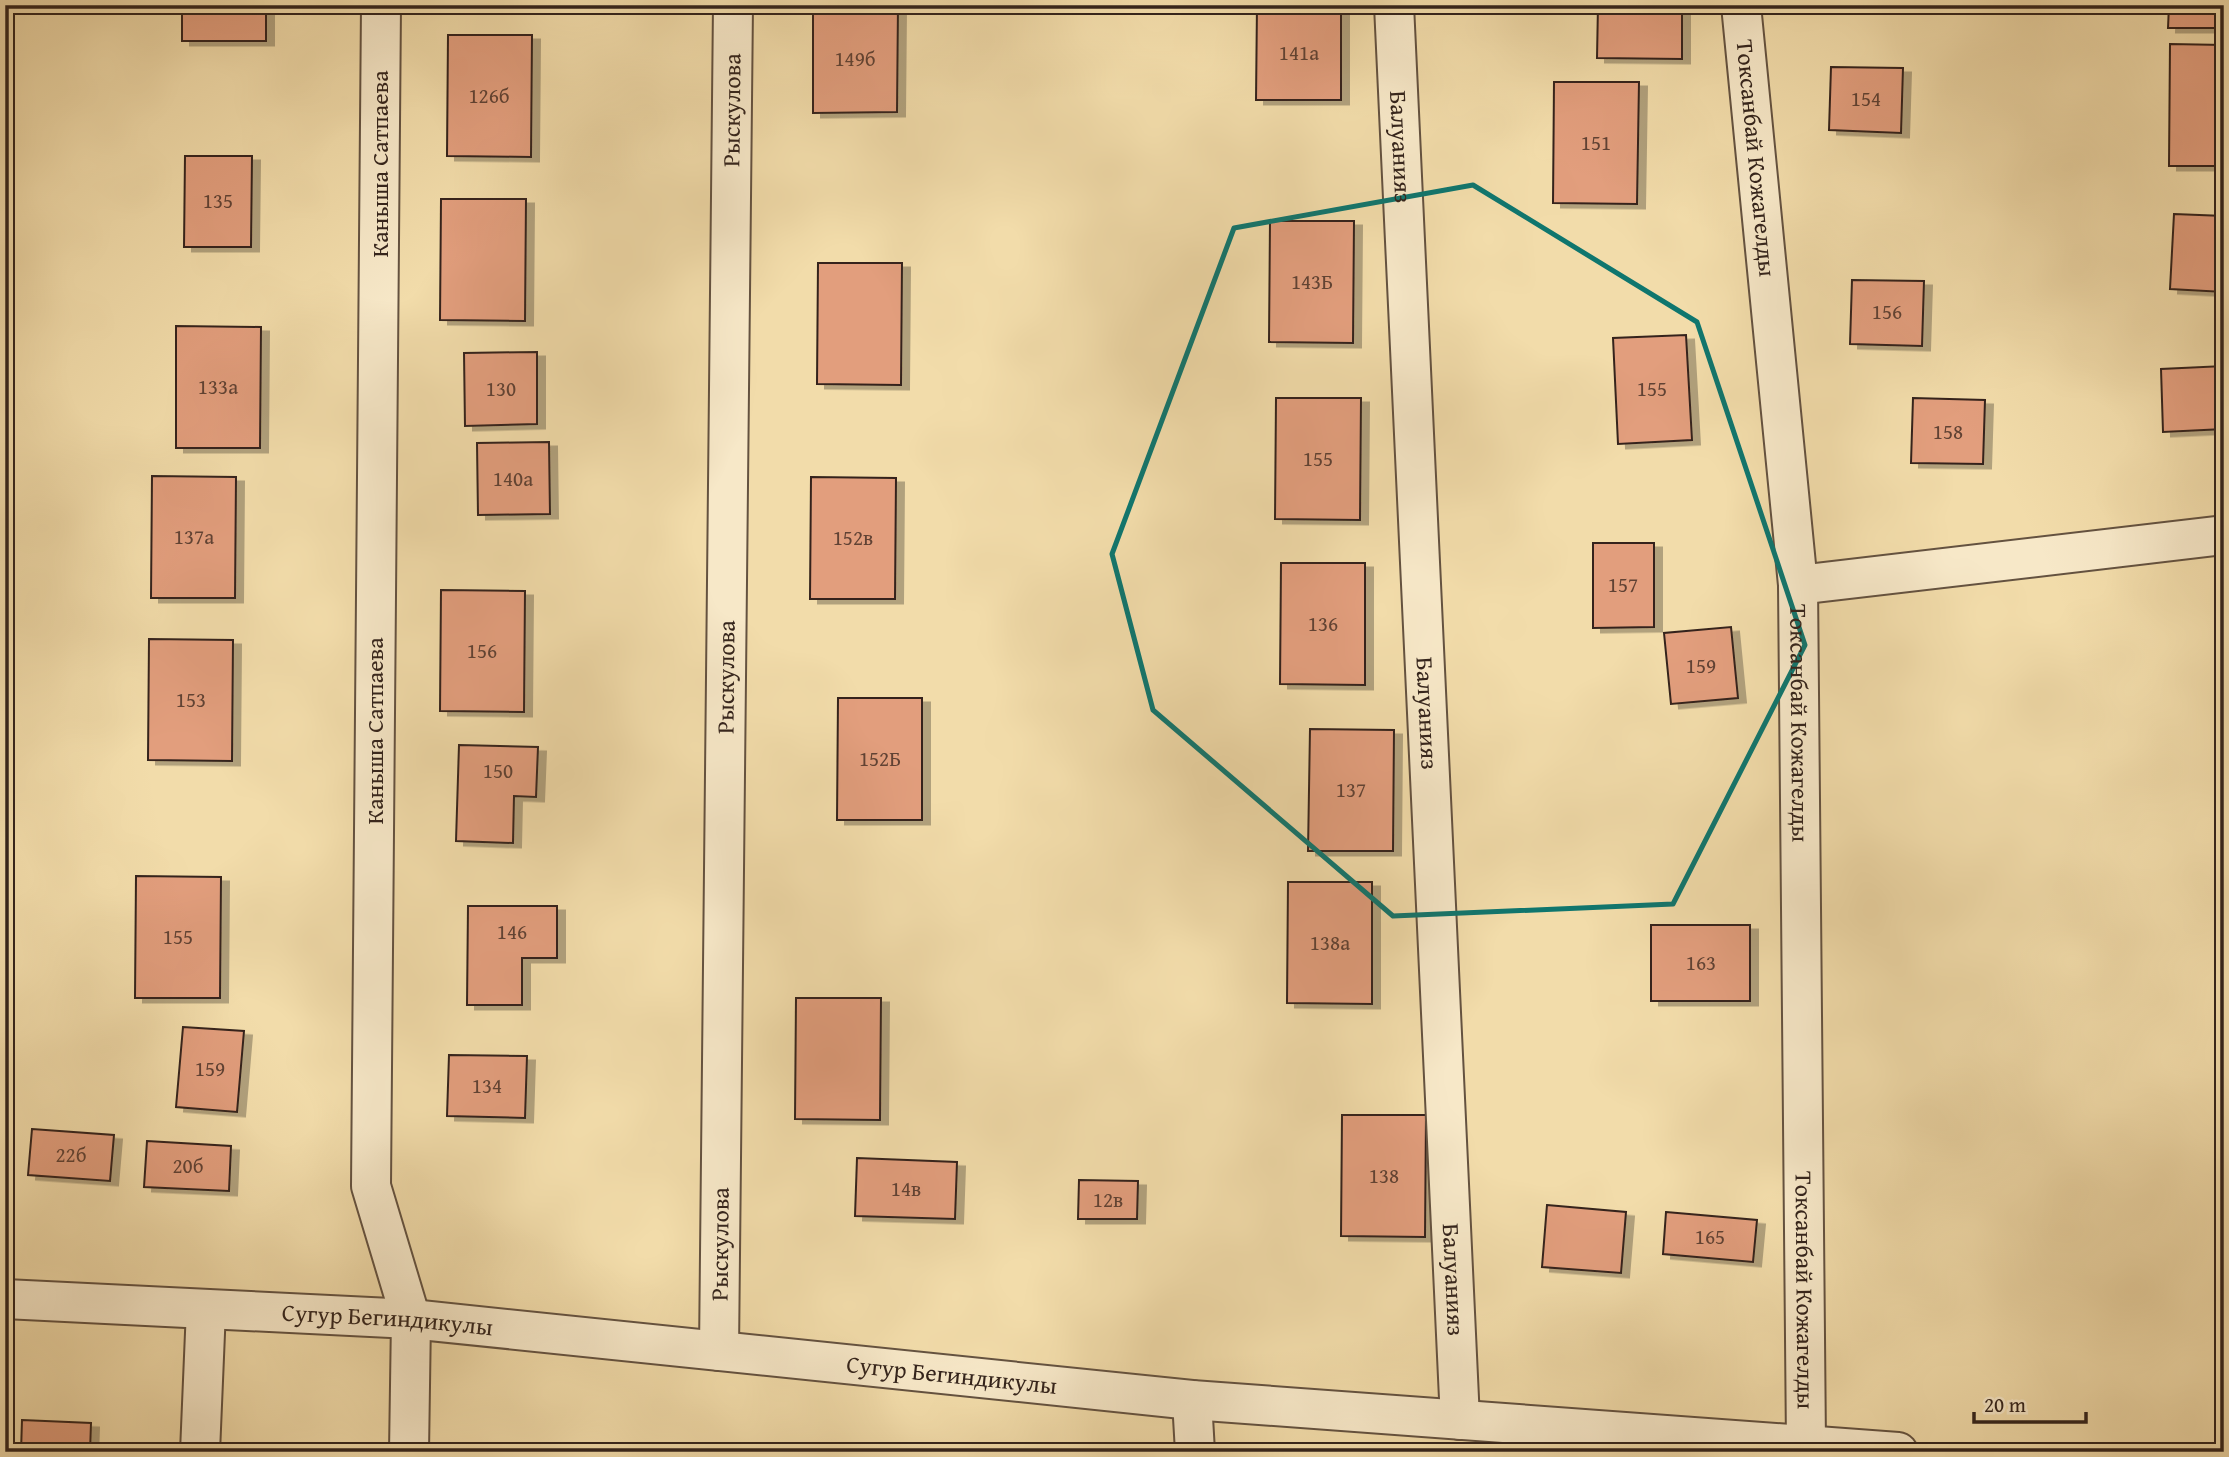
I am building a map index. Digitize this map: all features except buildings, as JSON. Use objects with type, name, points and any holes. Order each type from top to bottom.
[{"type":"street","name":"Каныша Сатпаева","points":[[381,5],[371,1186],[411,1319],[409,1452]]},
{"type":"street","name":"Рыскулова","points":[[719,1351],[733,5]]},
{"type":"street","name":"Балуанияз","points":[[1394,5],[1460,1420]]},
{"type":"street","name":"Токсанбай Кожагелды","points":[[1741,5],[1798,585],[1806,1445]]},
{"type":"street","points":[[1798,585],[2224,535]]},
{"type":"street","name":"Сугур Бегиндикулы","points":[[5,1299],[411,1319],[1192,1400],[1898,1452]]},
{"type":"street","points":[[200,1452],[206,1309]]},
{"type":"street","points":[[1192,1400],[1195,1452]]},
{"type":"highlighted area","points":[[1473,185],[1697,322],[1805,645],[1673,904],[1393,916],[1153,710],[1112,554],[1234,228]]}]
